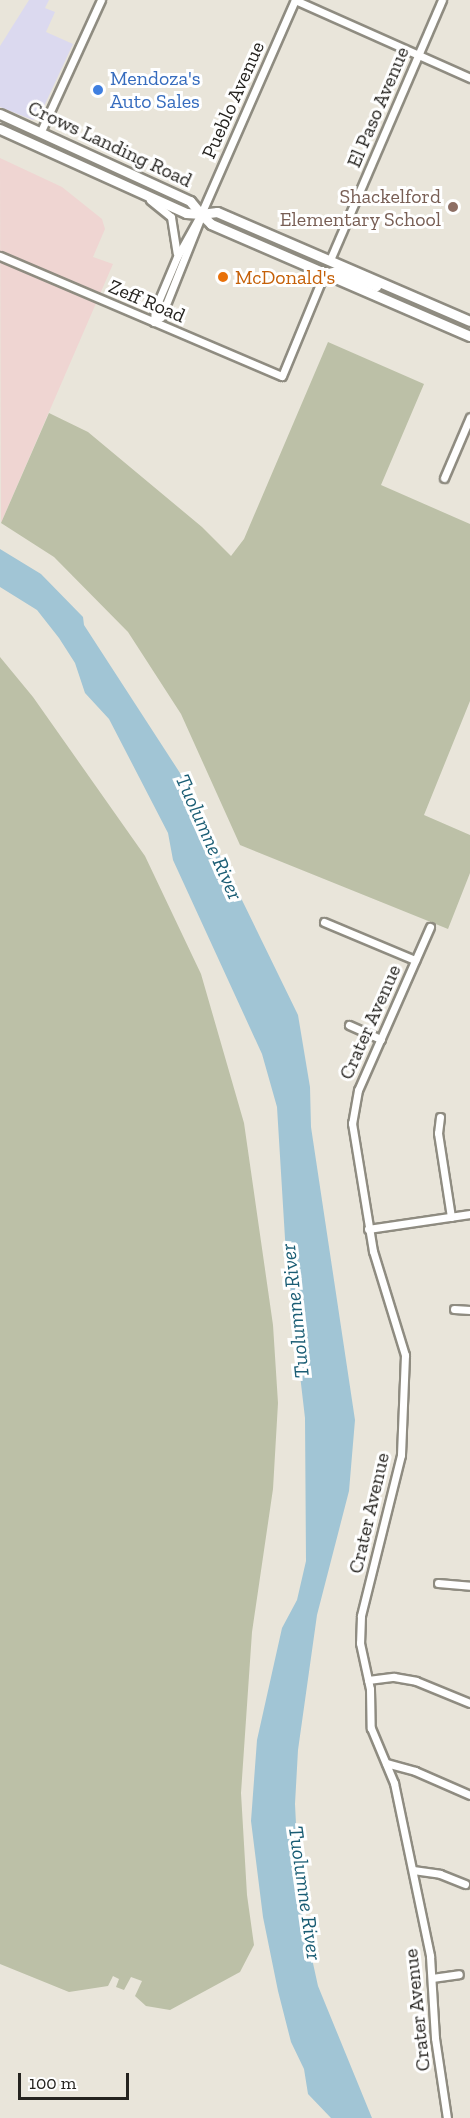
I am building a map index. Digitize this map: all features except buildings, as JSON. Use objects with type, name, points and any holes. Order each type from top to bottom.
[{"type":"main road","name":"Crows Landing Road","points":[[0,114],[190,201],[211,224],[470,336]]},
{"type":"main road","name":"Crows Landing Road","points":[[0,129],[122,181],[146,196],[186,213],[217,213],[470,321]]},
{"type":"main road","points":[[324,274],[337,271],[393,288]]},
{"type":"street","points":[[41,131],[101,0]]},
{"type":"street","points":[[295,0],[470,78]]},
{"type":"street","name":"Pueblo Avenue","points":[[154,322],[161,317],[201,214],[295,0]]},
{"type":"street","name":"El Paso Avenue","points":[[330,260],[442,0]]},
{"type":"street","points":[[146,196],[171,217],[177,257]]},
{"type":"street","name":"Pueblo Avenue","points":[[154,322],[155,309],[177,257],[201,214]]},
{"type":"street","name":"Zeff Road","points":[[0,256],[282,376],[324,274]]},
{"type":"street","points":[[444,478],[470,417]]},
{"type":"street","points":[[324,922],[415,960]]},
{"type":"street","name":"Crater Avenue","points":[[430,927],[354,1101],[352,1123],[368,1229],[405,1355],[399,1468],[361,1616],[360,1643],[368,1680],[371,1728],[386,1763],[413,1870],[432,1978],[435,2038],[447,2118]]},
{"type":"street","points":[[349,1025],[381,1039]]},
{"type":"street","points":[[440,1117],[438,1133],[451,1217]]},
{"type":"street","points":[[368,1229],[470,1214]]},
{"type":"street","points":[[454,1309],[470,1310]]},
{"type":"street","points":[[438,1583],[470,1586]]},
{"type":"street","points":[[368,1680],[394,1677],[417,1681],[470,1703]]},
{"type":"street","points":[[386,1763],[415,1771],[470,1794]]},
{"type":"street","points":[[413,1870],[440,1874],[465,1884]]},
{"type":"street","points":[[432,1978],[459,1974]]},
{"type":"shaded area","points":[[29,0],[49,0],[45,8],[55,12],[46,32],[73,44],[39,117],[33,120],[0,107],[0,46]]},
{"type":"shaded area","points":[[0,158],[62,187],[102,219],[105,229],[93,257],[113,264],[1,523]]},
{"type":"green space","points":[[328,342],[424,384],[381,485],[470,524],[470,701],[424,815],[470,835],[470,873],[448,929],[240,845],[181,714],[128,632],[54,557],[1,523],[49,413],[88,432],[202,527],[231,556],[244,539]]},
{"type":"green space","points":[[0,657],[33,697],[145,856],[201,974],[244,1123],[273,1325],[278,1403],[273,1489],[252,1632],[241,1793],[247,1895],[254,1945],[240,1972],[170,2010],[146,2006],[135,1996],[142,1981],[131,1977],[124,1990],[116,1987],[119,1979],[113,1976],[108,1986],[69,1992],[0,1964]]},
{"type":"water","name":"Tuolumne River","points":[[0,549],[41,574],[83,617],[84,625],[180,773],[298,1015],[310,1087],[311,1127],[355,1420],[349,1491],[317,1615],[298,1750],[295,1804],[300,1904],[318,1986],[372,2118],[331,2118],[308,2094],[304,2069],[291,2042],[278,1991],[263,1917],[251,1821],[257,1740],[282,1628],[297,1600],[306,1561],[305,1418],[286,1255],[277,1107],[262,1054],[173,860],[168,833],[109,719],[85,693],[75,663],[59,638],[37,610],[0,587]]},
{"type":"place","name":"Mendoza's Auto Sales","points":[[98,90]]},
{"type":"place","name":"Shackelford Elementary School","points":[[453,207]]},
{"type":"place","name":"McDonald's","points":[[223,277]]}]
